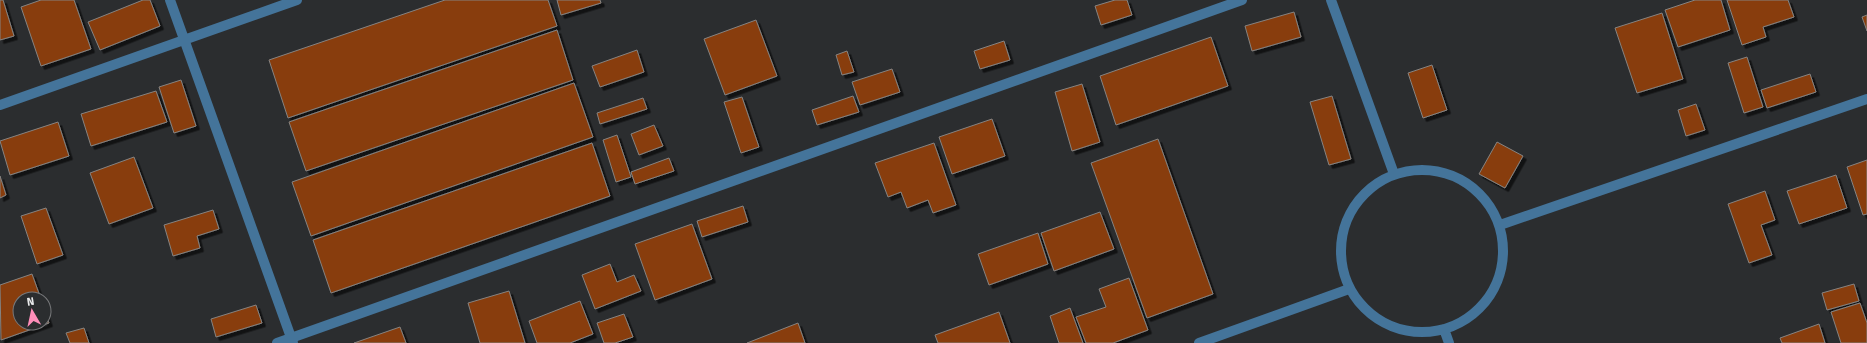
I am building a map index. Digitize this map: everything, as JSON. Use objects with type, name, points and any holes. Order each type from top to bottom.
[{"type":"street","points":[[170,0],[292,340]]},
{"type":"street","points":[[0,105],[297,0]]},
{"type":"street","points":[[277,343],[292,340],[1242,0]]},
{"type":"street","points":[[1331,0],[1394,174]]},
{"type":"street","points":[[1500,225],[1867,99]]},
{"type":"street","points":[[1428,169],[1447,173],[1465,181],[1480,193],[1492,208],[1500,225],[1504,246],[1502,268],[1494,289],[1476,311],[1465,320],[1444,329],[1425,332],[1406,331],[1388,325],[1372,315],[1358,301],[1349,289],[1342,267],[1340,249],[1343,230],[1350,212],[1361,197],[1374,184],[1394,174],[1410,170],[1428,169]]},
{"type":"street","points":[[1199,343],[1349,289]]},
{"type":"street","points":[[1444,329],[1449,343]]},
{"type":"building","points":[[0,0],[3,0],[14,36],[0,40]]},
{"type":"building","points":[[41,0],[74,0],[91,49],[41,66],[21,7]]},
{"type":"building","points":[[143,0],[150,0],[160,26],[100,50],[88,22]]},
{"type":"building","points":[[445,0],[548,0],[557,26],[288,118],[269,60]]},
{"type":"building","points":[[557,0],[600,0],[601,3],[561,15]]},
{"type":"building","points":[[1115,0],[1127,0],[1132,15],[1101,25],[1095,6]]},
{"type":"building","points":[[1695,0],[1721,0],[1730,30],[1678,47],[1665,10]]},
{"type":"building","points":[[1727,0],[1788,0],[1794,17],[1763,27],[1766,37],[1742,45]]},
{"type":"building","points":[[1294,12],[1301,37],[1252,51],[1245,26]]},
{"type":"building","points":[[1662,13],[1683,79],[1637,93],[1615,28]]},
{"type":"building","points":[[1867,15],[1867,31],[1862,17]]},
{"type":"building","points":[[756,20],[777,76],[725,95],[704,39]]},
{"type":"building","points":[[557,30],[573,80],[306,171],[289,122]]},
{"type":"building","points":[[1211,37],[1228,86],[1116,125],[1100,76]]},
{"type":"building","points":[[1004,41],[1010,60],[980,69],[974,51]]},
{"type":"building","points":[[637,50],[644,72],[600,87],[592,66]]},
{"type":"building","points":[[847,51],[854,72],[842,75],[836,55]]},
{"type":"building","points":[[1747,57],[1763,107],[1744,113],[1728,63]]},
{"type":"building","points":[[1432,65],[1447,110],[1423,118],[1408,73]]},
{"type":"building","points":[[892,69],[900,92],[860,105],[852,82]]},
{"type":"building","points":[[1810,74],[1816,92],[1767,108],[1761,90]]},
{"type":"building","points":[[181,80],[196,126],[174,133],[159,87]]},
{"type":"building","points":[[574,83],[593,137],[311,236],[292,182]]},
{"type":"building","points":[[1082,84],[1100,142],[1072,151],[1055,92]]},
{"type":"building","points":[[156,91],[167,122],[91,146],[81,114]]},
{"type":"building","points":[[853,96],[859,112],[817,125],[812,110]]},
{"type":"building","points":[[1332,96],[1351,159],[1329,165],[1310,102]]},
{"type":"building","points":[[742,97],[759,147],[741,153],[724,102]]},
{"type":"building","points":[[643,98],[647,109],[600,124],[597,113]]},
{"type":"building","points":[[1696,104],[1705,130],[1686,136],[1678,110]]},
{"type":"building","points":[[992,119],[1005,156],[952,174],[939,137]]},
{"type":"building","points":[[58,122],[69,156],[10,175],[0,141]]},
{"type":"building","points":[[654,125],[663,146],[639,155],[631,134]]},
{"type":"building","points":[[617,135],[631,177],[616,182],[603,140]]},
{"type":"building","points":[[1158,139],[1213,294],[1147,318],[1091,163]]},
{"type":"building","points":[[1497,142],[1523,156],[1505,188],[1479,174]]},
{"type":"building","points":[[592,143],[610,196],[331,293],[313,240]]},
{"type":"building","points":[[934,143],[956,205],[933,213],[928,200],[907,208],[901,192],[888,197],[875,163]]},
{"type":"building","points":[[134,157],[153,208],[109,224],[90,173]]},
{"type":"building","points":[[669,158],[674,171],[635,184],[631,172]]},
{"type":"building","points":[[1867,160],[1867,214],[1863,215],[1847,167]]},
{"type":"building","points":[[1836,175],[1847,208],[1799,224],[1787,191]]},
{"type":"building","points":[[0,176],[6,195],[0,198]]},
{"type":"building","points":[[1765,191],[1775,220],[1761,225],[1772,255],[1749,263],[1728,204]]},
{"type":"building","points":[[743,206],[748,222],[702,237],[697,221]]},
{"type":"building","points":[[46,208],[63,255],[37,264],[21,216]]},
{"type":"building","points":[[213,210],[219,229],[197,236],[200,248],[173,256],[164,225]]},
{"type":"building","points":[[1100,212],[1114,249],[1054,271],[1041,233]]},
{"type":"building","points":[[692,224],[712,279],[655,300],[635,244]]},
{"type":"building","points":[[1038,233],[1048,264],[989,285],[978,254]]},
{"type":"building","points":[[610,264],[617,282],[634,275],[641,291],[595,309],[582,275]]},
{"type":"building","points":[[32,274],[38,291],[12,291],[12,331],[26,331],[1,340],[0,285]]},
{"type":"building","points":[[1129,278],[1148,330],[1113,343],[1086,343],[1076,317],[1106,307],[1099,289]]},
{"type":"building","points":[[1854,284],[1859,301],[1827,310],[1822,293]]},
{"type":"building","points":[[509,291],[525,343],[480,343],[468,303]]},
{"type":"building","points":[[580,301],[593,334],[570,343],[537,343],[529,321]]},
{"type":"building","points":[[1860,303],[1867,323],[1867,343],[1841,343],[1831,312]]},
{"type":"building","points":[[256,305],[262,323],[216,337],[211,319]]},
{"type":"building","points":[[1070,308],[1083,343],[1059,343],[1050,316]]},
{"type":"building","points":[[999,312],[1010,343],[938,343],[935,335]]},
{"type":"building","points":[[624,314],[633,337],[615,343],[604,343],[597,323]]},
{"type":"building","points":[[798,323],[805,343],[747,343]]},
{"type":"building","points":[[1819,324],[1825,343],[1782,343],[1780,338]]},
{"type":"building","points":[[400,327],[406,343],[354,343]]},
{"type":"building","points":[[84,328],[89,343],[70,343],[66,333]]}]
